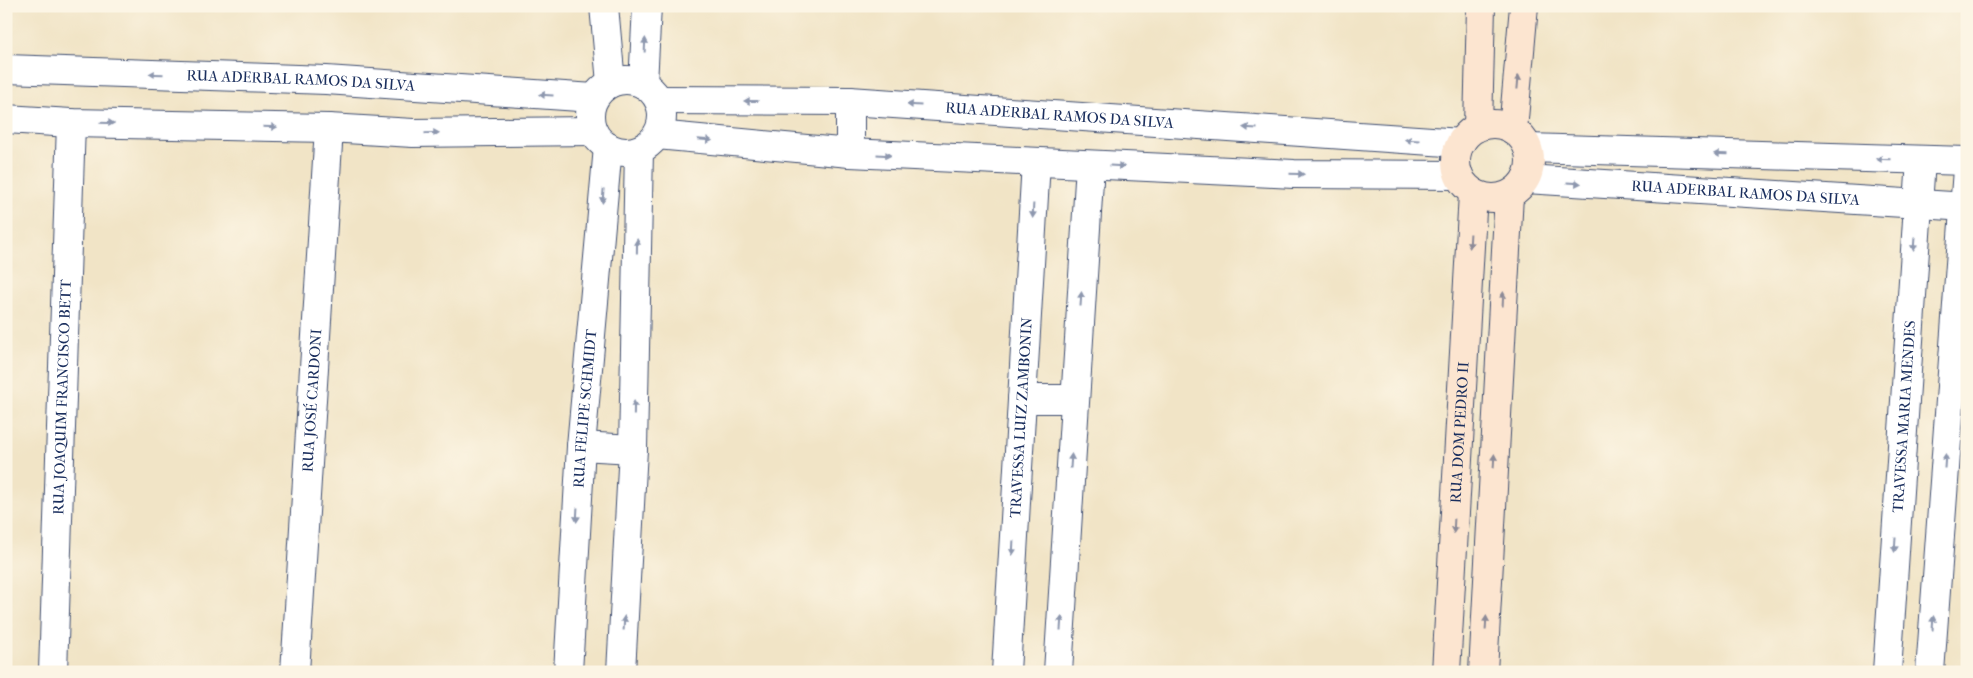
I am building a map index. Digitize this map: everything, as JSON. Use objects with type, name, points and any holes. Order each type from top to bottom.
[{"type":"street","points":[[603,90],[604,6]]},
{"type":"street","points":[[621,672],[648,142],[661,124],[662,112],[651,92],[647,6]]},
{"type":"street","points":[[1470,135],[1481,6]]},
{"type":"street","points":[[6,119],[329,128],[413,133],[600,139],[623,152],[648,142],[850,154],[1294,174],[1466,184],[1490,198],[1497,198],[1517,187],[1530,169],[1530,158],[1521,139],[1524,6]]},
{"type":"street","name":"RUA ADERBAL RAMOS DA SILVA","points":[[6,69],[603,90]]},
{"type":"street","points":[[600,139],[590,120],[590,109],[603,90],[622,80],[633,80],[651,92]]},
{"type":"street","name":"RUA ADERBAL RAMOS DA SILVA","points":[[651,92],[1470,135]]},
{"type":"street","points":[[850,101],[850,154]]},
{"type":"street","name":"RUA JOAQUIM FRANCISCO BETT","points":[[52,672],[71,122]]},
{"type":"street","points":[[1466,184],[1456,164],[1457,153],[1470,135],[1490,124],[1502,125],[1521,139],[1967,161]]},
{"type":"street","name":"RUA JOSÉ CARDONI","points":[[295,672],[329,128]]},
{"type":"street","name":"RUA FELIPE SCHMIDT","points":[[568,672],[600,139]]},
{"type":"street","name":"TRAVESSA MARIA MENDES","points":[[1887,672],[1921,160]]},
{"type":"street","name":"TRAVESSA LUIZ ZAMBONIN","points":[[1006,672],[1036,162]]},
{"type":"street","points":[[1058,672],[1090,165]]},
{"type":"street","points":[[1930,672],[1967,169]]},
{"type":"street","name":"RUA DOM PEDRO II","points":[[1446,672],[1466,184]]},
{"type":"street","points":[[1483,672],[1517,187]]},
{"type":"street","name":"RUA ADERBAL RAMOS DA SILVA","points":[[1517,187],[1965,207]]},
{"type":"street","points":[[1022,399],[1075,399]]},
{"type":"street","points":[[581,446],[633,449]]}]
